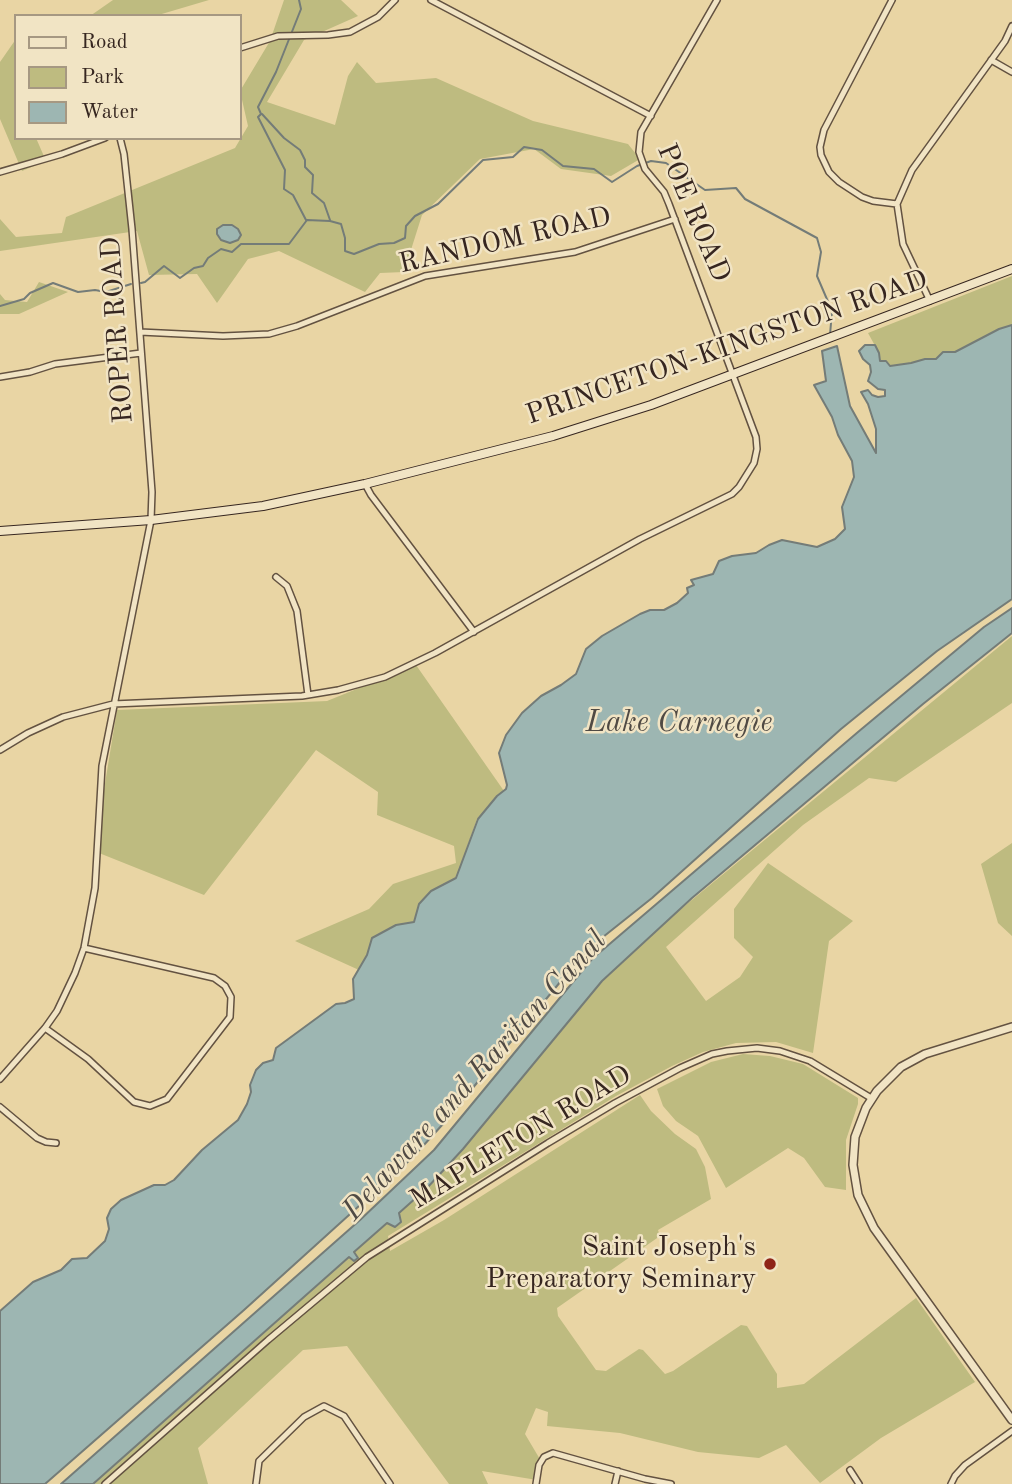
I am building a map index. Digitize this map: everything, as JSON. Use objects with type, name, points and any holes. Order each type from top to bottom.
[{"type":"main road","name":"PRINCETON-KINGSTON ROAD","points":[[0,531],[151,520],[263,506],[365,484],[557,435],[613,418],[1012,269]]},
{"type":"street","points":[[242,47],[286,35],[350,32],[378,18],[395,0]]},
{"type":"street","points":[[431,0],[651,116]]},
{"type":"street","name":"POE ROAD","points":[[0,750],[63,717],[113,704],[309,695],[385,677],[474,632],[640,539],[732,494],[739,487],[754,463],[757,444],[734,373],[676,219],[664,192],[645,169],[639,152],[642,132],[718,0]]},
{"type":"street","points":[[892,0],[824,130],[820,147],[829,172],[839,182],[862,197],[897,204]]},
{"type":"street","points":[[930,301],[903,244],[897,204],[912,170],[991,60],[1012,26]]},
{"type":"street","points":[[991,60],[1012,72]]},
{"type":"street","points":[[0,172],[62,155],[100,140]]},
{"type":"street","name":"ROPER ROAD","points":[[0,1079],[45,1028],[67,992],[84,948],[93,906],[102,766],[151,520],[152,492],[132,229],[120,140]]},
{"type":"street","name":"RANDOM ROAD","points":[[140,332],[223,336],[269,334],[297,326],[425,276],[575,252],[676,219]]},
{"type":"street","points":[[0,377],[55,364],[141,353]]},
{"type":"street","points":[[365,484],[474,632]]},
{"type":"street","points":[[276,577],[287,586],[297,611],[309,695]]},
{"type":"street","points":[[45,1028],[88,1059],[134,1102],[150,1106],[166,1099],[230,1017],[231,997],[225,986],[214,978],[84,948]]},
{"type":"street","points":[[1012,1027],[914,1059],[886,1080],[872,1098],[860,1121],[853,1150],[858,1195],[863,1209],[901,1267],[1012,1420]]},
{"type":"street","name":"MAPLETON ROAD","points":[[105,1484],[367,1257],[571,1129],[680,1068],[712,1054],[727,1051],[757,1048],[780,1051],[810,1061],[872,1098]]},
{"type":"street","points":[[0,1107],[37,1138],[55,1143]]},
{"type":"street","points":[[256,1484],[258,1461],[304,1417],[324,1406],[344,1416],[389,1483]]},
{"type":"street","points":[[951,1484],[965,1465],[1012,1431]]},
{"type":"street","points":[[536,1484],[539,1465],[544,1457],[553,1453],[667,1484]]},
{"type":"street","points":[[615,1484],[618,1471]]},
{"type":"street","points":[[850,1471],[859,1484]]},
{"type":"green space","points":[[113,0],[209,0],[162,14],[93,14]]},
{"type":"green space","points":[[284,0],[341,0],[358,16],[304,40],[267,102],[335,125],[348,76],[357,62],[376,83],[436,78],[533,121],[628,144],[640,159],[611,176],[561,169],[534,149],[480,159],[422,215],[404,272],[380,273],[365,292],[279,251],[248,259],[217,303],[197,274],[149,275],[137,231],[0,251],[0,219],[16,237],[62,233],[66,217],[235,148],[248,126],[242,88],[270,41]]},
{"type":"green space","points":[[14,42],[14,140],[37,140],[46,161],[22,171],[0,119],[0,62]]},
{"type":"green space","points":[[1012,276],[1012,325],[998,329],[955,352],[943,352],[936,359],[890,366],[880,361],[879,353],[868,333]]},
{"type":"green space","points":[[39,282],[68,292],[19,314],[0,314],[0,294],[5,300],[27,302]]},
{"type":"green space","points":[[1012,636],[1012,703],[896,782],[869,778],[803,825],[666,947],[706,1001],[740,977],[753,957],[734,938],[734,909],[768,863],[853,921],[829,941],[813,1053],[776,1042],[736,1043],[703,1052],[616,1096],[388,1236],[390,1251],[444,1220],[640,1095],[651,1111],[696,1149],[705,1167],[711,1199],[658,1230],[660,1236],[557,1308],[558,1316],[596,1370],[606,1371],[639,1349],[665,1374],[741,1325],[747,1326],[777,1374],[777,1388],[804,1384],[916,1298],[975,1382],[881,1438],[820,1483],[786,1445],[759,1458],[698,1452],[620,1433],[547,1426],[548,1412],[536,1408],[525,1434],[541,1461],[537,1480],[482,1471],[488,1484],[449,1484],[347,1346],[303,1350],[198,1448],[208,1484],[93,1484],[349,1256],[354,1261],[354,1252],[387,1222],[395,1226],[399,1213],[428,1188],[463,1149],[602,981],[653,932]]},
{"type":"green space","points":[[416,665],[504,791],[477,819],[456,878],[431,891],[419,904],[414,922],[396,925],[372,938],[359,970],[295,941],[369,909],[393,884],[456,863],[454,846],[377,815],[378,792],[316,750],[204,895],[94,851],[117,710],[327,701]]},
{"type":"green space","points":[[1012,843],[1012,936],[998,923],[981,864]]},
{"type":"green space","points":[[743,1054],[770,1056],[803,1064],[858,1098],[846,1140],[846,1190],[825,1187],[804,1158],[788,1148],[726,1188],[698,1136],[676,1121],[663,1106],[657,1089],[711,1062]]},
{"type":"water","points":[[223,225],[232,225],[238,229],[241,235],[238,240],[230,243],[221,240],[217,229]]},
{"type":"water","name":"Lake Carnegie","points":[[1012,325],[1012,599],[937,651],[841,729],[652,898],[603,937],[575,964],[412,1158],[244,1310],[45,1484],[0,1484],[0,1311],[33,1282],[61,1270],[72,1259],[87,1258],[105,1241],[109,1229],[107,1218],[111,1209],[121,1200],[154,1185],[165,1185],[174,1180],[202,1150],[238,1120],[247,1104],[256,1070],[263,1063],[273,1060],[276,1048],[336,1004],[354,999],[353,979],[367,955],[372,938],[396,925],[414,922],[419,904],[431,891],[456,878],[478,819],[506,789],[499,753],[506,735],[522,713],[541,696],[576,674],[586,649],[602,636],[640,614],[650,610],[664,610],[677,603],[688,593],[687,588],[694,585],[691,580],[713,574],[719,561],[732,556],[756,553],[782,540],[817,547],[835,539],[845,529],[842,507],[854,477],[852,461],[814,385],[826,381],[822,351],[837,346],[850,406],[876,453],[876,429],[861,392],[868,390],[878,397],[885,396],[885,390],[878,389],[868,381],[870,365],[859,351],[865,345],[875,345],[880,361],[886,361],[890,366],[936,359],[943,352],[955,352]]},
{"type":"water","points":[[1012,608],[1012,633],[692,898],[602,981],[463,1149],[427,1188],[399,1213],[401,1222],[395,1227],[387,1223],[354,1252],[358,1258],[354,1261],[349,1257],[93,1484],[61,1484],[360,1220],[434,1150],[592,959],[858,732],[984,627]]},
{"type":"waterway","points":[[299,0],[301,9],[276,72],[258,107],[261,114],[258,117],[285,170],[284,189],[293,195],[306,220]]},
{"type":"waterway","points":[[262,114],[284,138],[300,150],[305,167],[313,175],[312,193],[324,203],[330,220]]},
{"type":"waterway","points":[[141,283],[164,266],[180,278],[194,268],[203,266],[208,258],[221,249],[232,252],[241,244],[289,244],[307,220],[341,224],[345,251],[354,254],[379,244],[394,243],[405,238],[406,226],[415,216],[438,204],[483,160],[513,157],[524,147],[542,150],[563,166],[594,169],[612,182],[637,166],[651,161],[666,163],[705,190],[736,188],[745,199],[817,238],[821,252],[817,276],[832,311],[830,335]]},
{"type":"waterway","points":[[0,306],[24,299],[30,293],[53,283],[78,292],[106,292],[131,284]]},
{"type":"place","name":"Saint Joseph's Preparatory Seminary","points":[[770,1264]]},
{"type":"water label","name":"Delaware and Raritan Canal","points":[[475,1076]]}]
